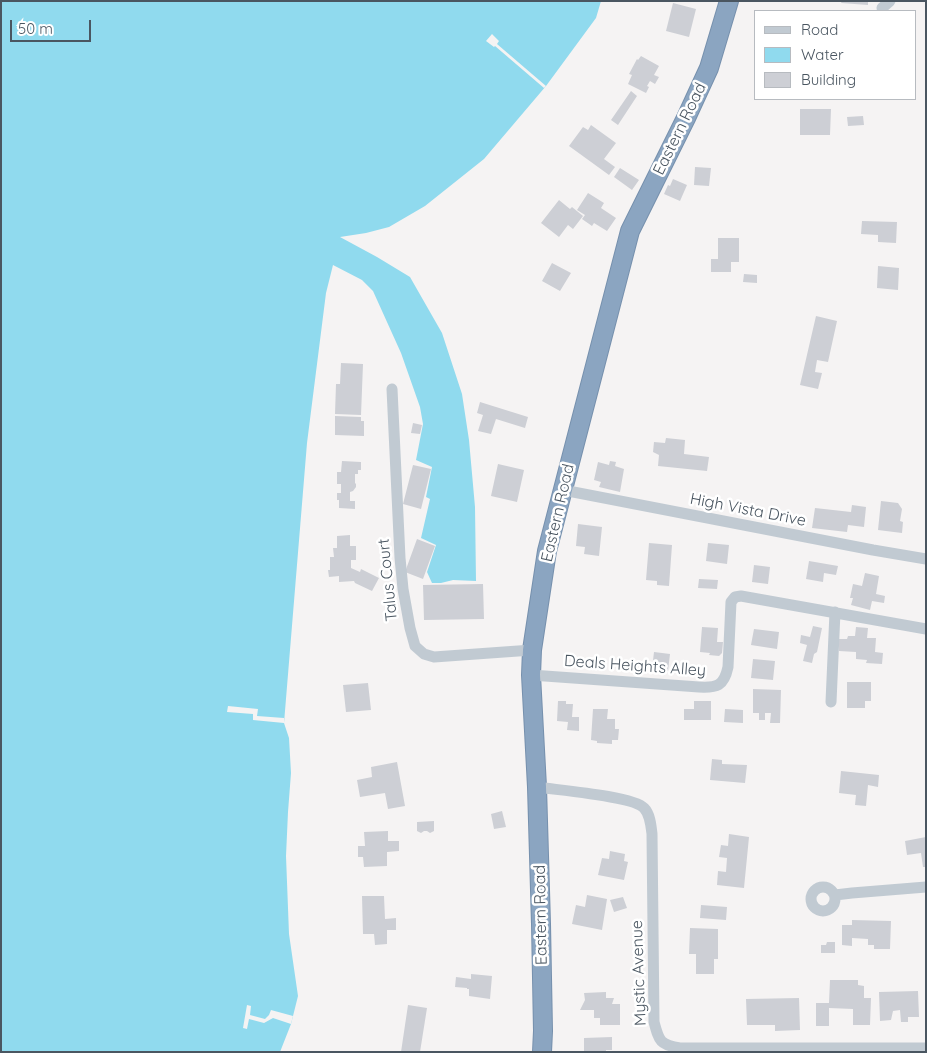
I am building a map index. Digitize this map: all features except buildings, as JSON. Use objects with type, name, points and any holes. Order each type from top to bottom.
[{"type":"highway","name":"Eastern Road","points":[[542,1052],[537,787],[531,675],[532,650],[547,551],[630,232],[709,68],[729,1]]},
{"type":"street","name":"Talus Court","points":[[392,389],[400,558],[410,628],[415,646],[424,654],[434,657],[532,650]]},
{"type":"street","name":"High Vista Drive","points":[[563,490],[926,559]]},
{"type":"street","name":"Deals Heights Alley","points":[[531,675],[709,688],[720,685],[726,677],[728,667],[731,602],[735,597],[741,596],[926,629]]},
{"type":"street","points":[[831,702],[835,612]]},
{"type":"street","name":"Mystic Avenue","points":[[537,787],[608,796],[637,803],[644,808],[651,824],[652,834],[654,1022],[658,1038],[667,1046],[680,1048],[926,1048]]},
{"type":"street","points":[[835,896],[852,892],[926,887]]},
{"type":"water","points":[[1,1],[601,1],[596,18],[546,86],[484,159],[425,206],[389,227],[340,237],[410,277],[442,333],[462,394],[469,440],[475,507],[476,581],[453,580],[432,583],[427,572],[436,545],[421,538],[430,499],[426,497],[432,467],[416,460],[423,424],[420,407],[401,353],[373,291],[362,280],[333,265],[326,293],[307,443],[284,723],[289,738],[291,773],[286,856],[289,934],[298,996],[291,1024],[280,1052],[1,1052]]},
{"type":"pier","points":[[492,34],[499,41],[497,44],[546,86],[544,88],[495,46],[486,41]]},
{"type":"pier","points":[[228,706],[258,709],[257,716],[284,718],[284,723],[253,720],[253,714],[227,712]]},
{"type":"pier","points":[[247,1005],[251,1006],[250,1015],[265,1019],[271,1010],[293,1016],[291,1024],[273,1018],[264,1023],[249,1019],[247,1029],[243,1028]]}]
